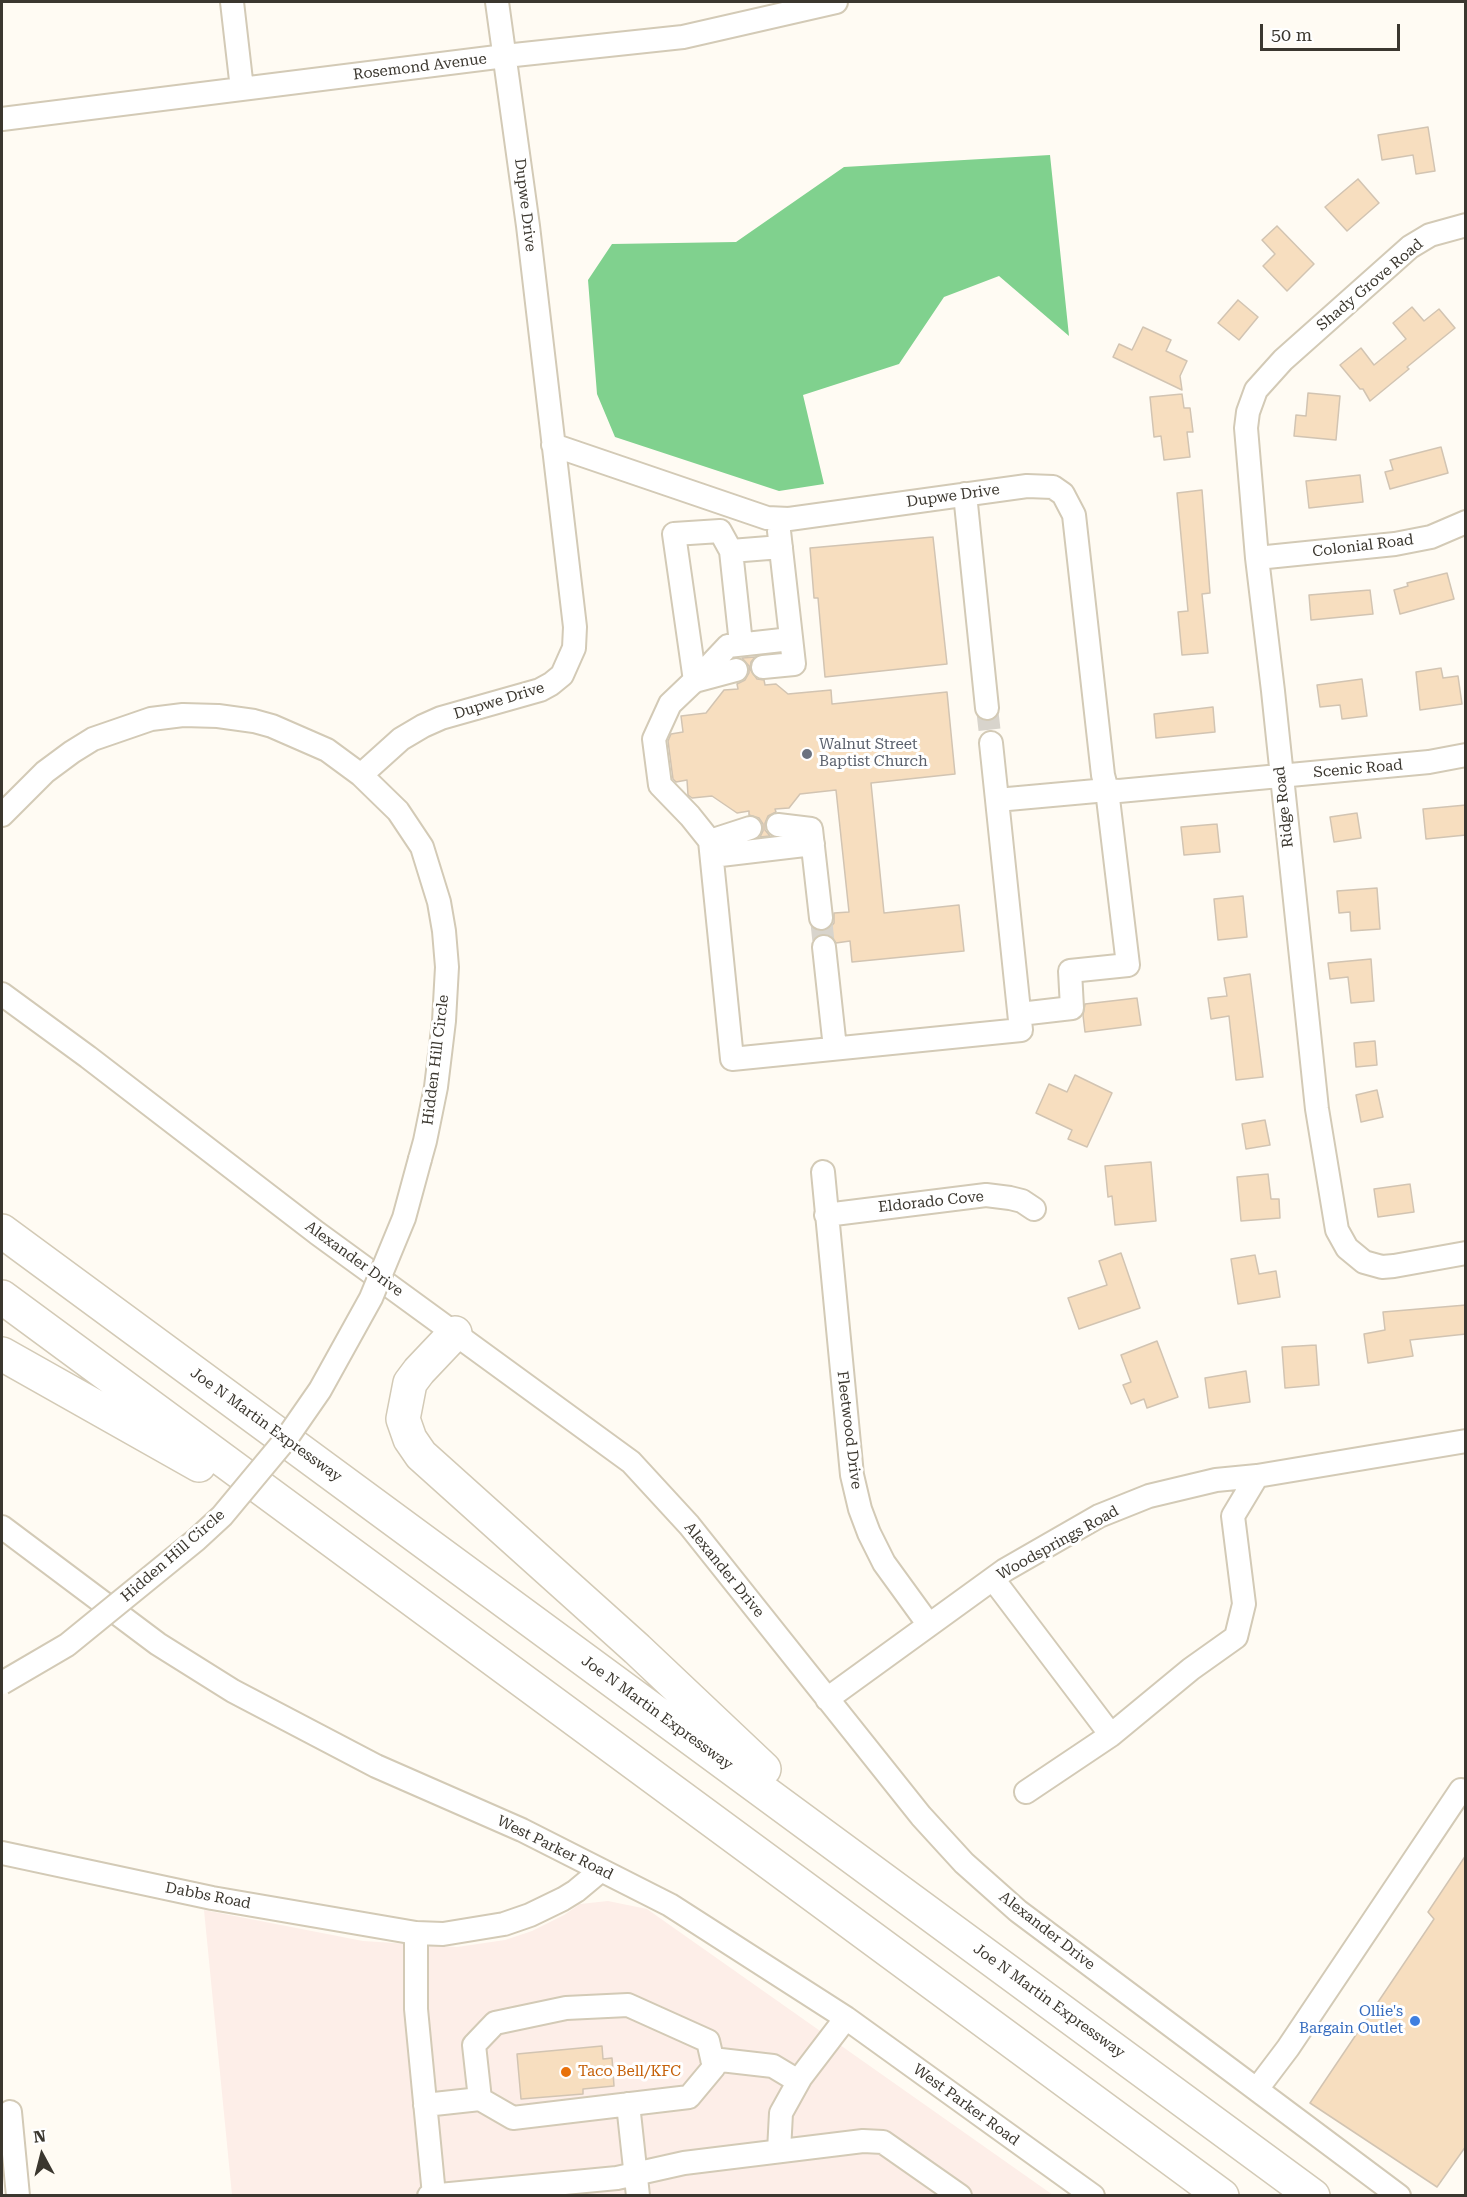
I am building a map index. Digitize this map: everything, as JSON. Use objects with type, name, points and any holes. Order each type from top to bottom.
[{"type":"highway","name":"Joe N Martin Expressway","points":[[2,1231],[1312,2196]]},
{"type":"highway","points":[[2,1297],[1222,2196]]},
{"type":"highway","points":[[455,1333],[419,1371],[408,1391],[403,1419],[404,1427],[421,1455],[637,1649],[889,1884]]},
{"type":"highway","points":[[2,1354],[318,1532]]},
{"type":"street","points":[[232,2],[242,88]]},
{"type":"street","name":"Dupwe Drive","points":[[361,775],[401,739],[423,726],[441,718],[540,690],[551,684],[562,675],[574,648],[575,627],[528,226],[497,2]]},
{"type":"street","name":"Rosemond Avenue","points":[[2,119],[505,56],[683,37],[836,2]]},
{"type":"street","name":"Shady Grove Road","points":[[1283,360],[1410,247],[1430,235],[1466,225]]},
{"type":"street","name":"Ridge Road","points":[[1283,360],[1256,390],[1248,412],[1246,428],[1257,558],[1317,1109],[1337,1230],[1347,1248],[1371,1264],[1394,1266],[1466,1254]]},
{"type":"street","name":"Dupwe Drive","points":[[553,445],[758,515],[789,519],[1027,486],[1053,487],[1063,494],[1074,515],[1103,775],[1107,790]]},
{"type":"street","points":[[965,494],[987,708]]},
{"type":"street","points":[[763,667],[794,664],[778,518]]},
{"type":"street","name":"Colonial Road","points":[[1257,558],[1395,544],[1431,537],[1466,522]]},
{"type":"street","points":[[695,681],[674,534],[720,531],[731,551],[741,644]]},
{"type":"street","points":[[731,551],[781,547]]},
{"type":"street","points":[[791,639],[728,646],[670,704],[654,739],[660,785],[690,816],[711,849],[732,1059],[1022,1030],[991,743]]},
{"type":"street","points":[[695,681],[736,670]]},
{"type":"street","name":"Hidden Hill Circle","points":[[2,815],[45,772],[72,752],[93,740],[151,719],[183,715],[218,716],[272,726],[327,750],[361,775],[398,812],[422,847],[439,902],[447,967],[444,1021],[436,1086],[425,1141],[404,1218],[371,1298],[326,1380],[286,1439],[222,1516],[196,1540],[74,1639],[2,1683]]},
{"type":"street","name":"Scenic Road","points":[[997,800],[1429,762],[1466,755]]},
{"type":"street","points":[[1020,1014],[1072,1008],[1070,971],[1128,965],[1107,790]]},
{"type":"street","points":[[778,825],[811,829],[821,918]]},
{"type":"street","points":[[711,849],[750,828]]},
{"type":"street","points":[[711,849],[813,844]]},
{"type":"street","points":[[824,947],[835,1048]]},
{"type":"street","points":[[2,977],[88,1057]]},
{"type":"street","name":"Alexander Drive","points":[[2,994],[88,1057],[316,1233],[631,1462],[689,1525],[921,1816],[963,1863],[1018,1911],[1399,2196]]},
{"type":"street","name":"Fleetwood Drive","points":[[823,1172],[852,1475],[860,1509],[884,1563],[928,1625]]},
{"type":"street","name":"Eldorado Cove","points":[[826,1215],[986,1195],[1022,1201],[1034,1209]]},
{"type":"street","name":"Woodsprings Road","points":[[827,1699],[993,1579],[1099,1516],[1149,1496],[1216,1480],[1257,1476],[1466,1441]]},
{"type":"street","points":[[1233,1516],[1257,1476]]},
{"type":"street","points":[[1026,1792],[1111,1735],[1191,1669],[1236,1637],[1244,1604],[1233,1516],[1216,1480]]},
{"type":"street","name":"West Parker Road","points":[[2,1527],[158,1644],[233,1691],[376,1766],[522,1830],[670,1905],[846,2018],[1093,2196]]},
{"type":"street","points":[[993,1579],[1111,1735]]},
{"type":"street","points":[[1257,2089],[1288,2048],[1461,1790]]},
{"type":"street","name":"Dabbs Road","points":[[2,1853],[212,1898],[416,1933],[443,1934],[504,1924],[530,1915],[576,1891],[600,1870]]},
{"type":"street","points":[[416,1933],[416,2009],[434,2195]]},
{"type":"street","points":[[425,2105],[480,2100],[513,2118],[688,2097],[714,2067],[708,2041],[628,2005],[566,2008],[495,2023],[474,2045],[480,2100]]},
{"type":"street","points":[[778,2151],[781,2113],[798,2081],[846,2018]]},
{"type":"street","points":[[712,2059],[773,2066],[798,2081]]},
{"type":"street","points":[[628,2104],[637,2185]]},
{"type":"street","points":[[10,2112],[18,2196]]},
{"type":"street","points":[[429,2196],[471,2194],[617,2178],[637,2185],[684,2163],[863,2141],[883,2142],[960,2196]]},
{"type":"shaded area","points":[[608,1901],[647,1909],[1053,2195],[232,2195],[204,1910],[363,1941],[457,1947],[505,1940],[532,1931],[580,1904]]},
{"type":"green space","points":[[1050,155],[1069,336],[999,276],[944,297],[899,364],[803,395],[824,484],[779,491],[615,437],[597,394],[588,280],[612,244],[736,242],[844,167]]},
{"type":"building","points":[[1428,127],[1435,171],[1416,174],[1413,155],[1382,160],[1378,135]]},
{"type":"building","points":[[1358,179],[1379,203],[1347,231],[1325,207]]},
{"type":"building","points":[[1277,226],[1314,264],[1287,291],[1263,266],[1275,254],[1262,240]]},
{"type":"building","points":[[1238,300],[1258,317],[1239,340],[1218,323]]},
{"type":"building","points":[[1412,307],[1424,321],[1439,309],[1455,328],[1370,401],[1363,389],[1360,389],[1340,365],[1361,348],[1374,365],[1406,339],[1393,323]]},
{"type":"building","points":[[1143,327],[1171,340],[1166,351],[1187,361],[1180,376],[1182,390],[1113,357],[1119,344],[1132,350]]},
{"type":"building","points":[[1308,393],[1340,396],[1336,440],[1294,436],[1296,415],[1306,416]]},
{"type":"building","points":[[1182,394],[1184,408],[1190,408],[1193,432],[1187,432],[1190,457],[1164,460],[1161,436],[1154,437],[1150,397]]},
{"type":"building","points":[[1441,447],[1448,473],[1390,489],[1385,472],[1393,470],[1390,460]]},
{"type":"building","points":[[1360,475],[1363,502],[1309,508],[1306,481]]},
{"type":"building","points":[[1202,490],[1210,593],[1202,594],[1208,653],[1182,655],[1178,612],[1188,611],[1177,493]]},
{"type":"building","points":[[933,537],[947,664],[825,677],[818,598],[814,598],[810,548]]},
{"type":"building","points":[[1447,573],[1454,599],[1400,614],[1394,590],[1408,586],[1407,583]]},
{"type":"building","points":[[1370,590],[1373,614],[1311,620],[1309,595]]},
{"type":"building","name":"Walnut Street Baptist Church","points":[[755,657],[750,669],[757,679],[764,680],[765,685],[776,684],[788,694],[831,690],[832,704],[947,692],[955,774],[871,783],[884,913],[959,905],[964,951],[852,962],[850,941],[836,943],[828,934],[828,930],[834,923],[834,913],[849,912],[836,790],[800,794],[789,808],[775,809],[776,812],[768,816],[765,823],[765,830],[770,836],[760,837],[763,824],[759,818],[749,815],[749,811],[737,813],[712,796],[692,798],[688,795],[687,780],[676,782],[673,779],[668,741],[671,734],[683,732],[681,716],[706,713],[724,690],[738,689],[737,684],[745,680],[749,673],[749,666],[742,658]]},
{"type":"building","points":[[1441,668],[1443,678],[1458,676],[1462,704],[1420,710],[1416,672]]},
{"type":"building","points":[[1362,679],[1367,716],[1342,719],[1340,705],[1320,707],[1317,685]]},
{"type":"building","points":[[1213,707],[1215,732],[1156,738],[1154,714]]},
{"type":"building","points":[[1466,805],[1466,835],[1426,839],[1423,809]]},
{"type":"building","points":[[1357,813],[1361,838],[1334,842],[1330,817]]},
{"type":"building","points":[[1217,824],[1220,852],[1184,855],[1181,827]]},
{"type":"building","points":[[1377,888],[1380,929],[1351,931],[1350,912],[1339,913],[1337,891]]},
{"type":"building","points":[[1243,896],[1247,937],[1218,940],[1214,899]]},
{"type":"building","points":[[1371,959],[1374,1001],[1351,1003],[1348,977],[1330,979],[1328,963]]},
{"type":"building","points":[[1250,974],[1263,1077],[1236,1080],[1229,1016],[1211,1019],[1208,998],[1227,996],[1224,978]]},
{"type":"building","points":[[1137,998],[1141,1025],[1085,1032],[1083,1015],[1085,1004]]},
{"type":"building","points":[[1375,1041],[1377,1065],[1356,1067],[1354,1043]]},
{"type":"building","points":[[1075,1075],[1112,1093],[1087,1147],[1068,1139],[1072,1130],[1036,1113],[1049,1084],[1067,1092]]},
{"type":"building","points":[[1377,1090],[1383,1117],[1361,1122],[1356,1095]]},
{"type":"building","points":[[1265,1120],[1270,1145],[1246,1149],[1242,1124]]},
{"type":"building","points":[[1151,1162],[1156,1221],[1115,1225],[1112,1196],[1108,1197],[1105,1166]]},
{"type":"building","points":[[1268,1174],[1271,1199],[1279,1199],[1280,1218],[1241,1221],[1237,1177]]},
{"type":"building","points":[[1410,1184],[1414,1212],[1378,1217],[1374,1189]]},
{"type":"building","points":[[1121,1253],[1140,1308],[1079,1329],[1068,1298],[1107,1285],[1099,1261]]},
{"type":"building","points":[[1255,1255],[1259,1274],[1276,1271],[1280,1297],[1238,1304],[1231,1259]]},
{"type":"building","points":[[1466,1305],[1466,1334],[1410,1340],[1413,1356],[1368,1363],[1364,1334],[1385,1330],[1383,1312]]},
{"type":"building","points":[[1157,1341],[1178,1397],[1147,1408],[1144,1399],[1131,1404],[1123,1385],[1131,1382],[1121,1355]]},
{"type":"building","points":[[1316,1345],[1319,1385],[1285,1388],[1282,1347]]},
{"type":"building","points":[[1246,1371],[1250,1402],[1209,1408],[1205,1378]]},
{"type":"building","name":"Ollie's Bargain Outlet","points":[[1466,1855],[1466,2146],[1437,2187],[1310,2103],[1434,1919],[1428,1912]]},
{"type":"building","name":"Taco Bell/KFC","points":[[602,2046],[603,2059],[612,2058],[614,2086],[583,2089],[583,2094],[521,2099],[517,2054]]},
{"type":"tunnel","points":[[987,708],[991,743]]},
{"type":"tunnel","points":[[821,918],[824,947]]},
{"type":"place","name":"Walnut Street Baptist Church","points":[[807,754]]},
{"type":"place","name":"Ollie's Bargain Outlet","points":[[1415,2021]]},
{"type":"place","name":"Taco Bell/KFC","points":[[566,2072]]}]
